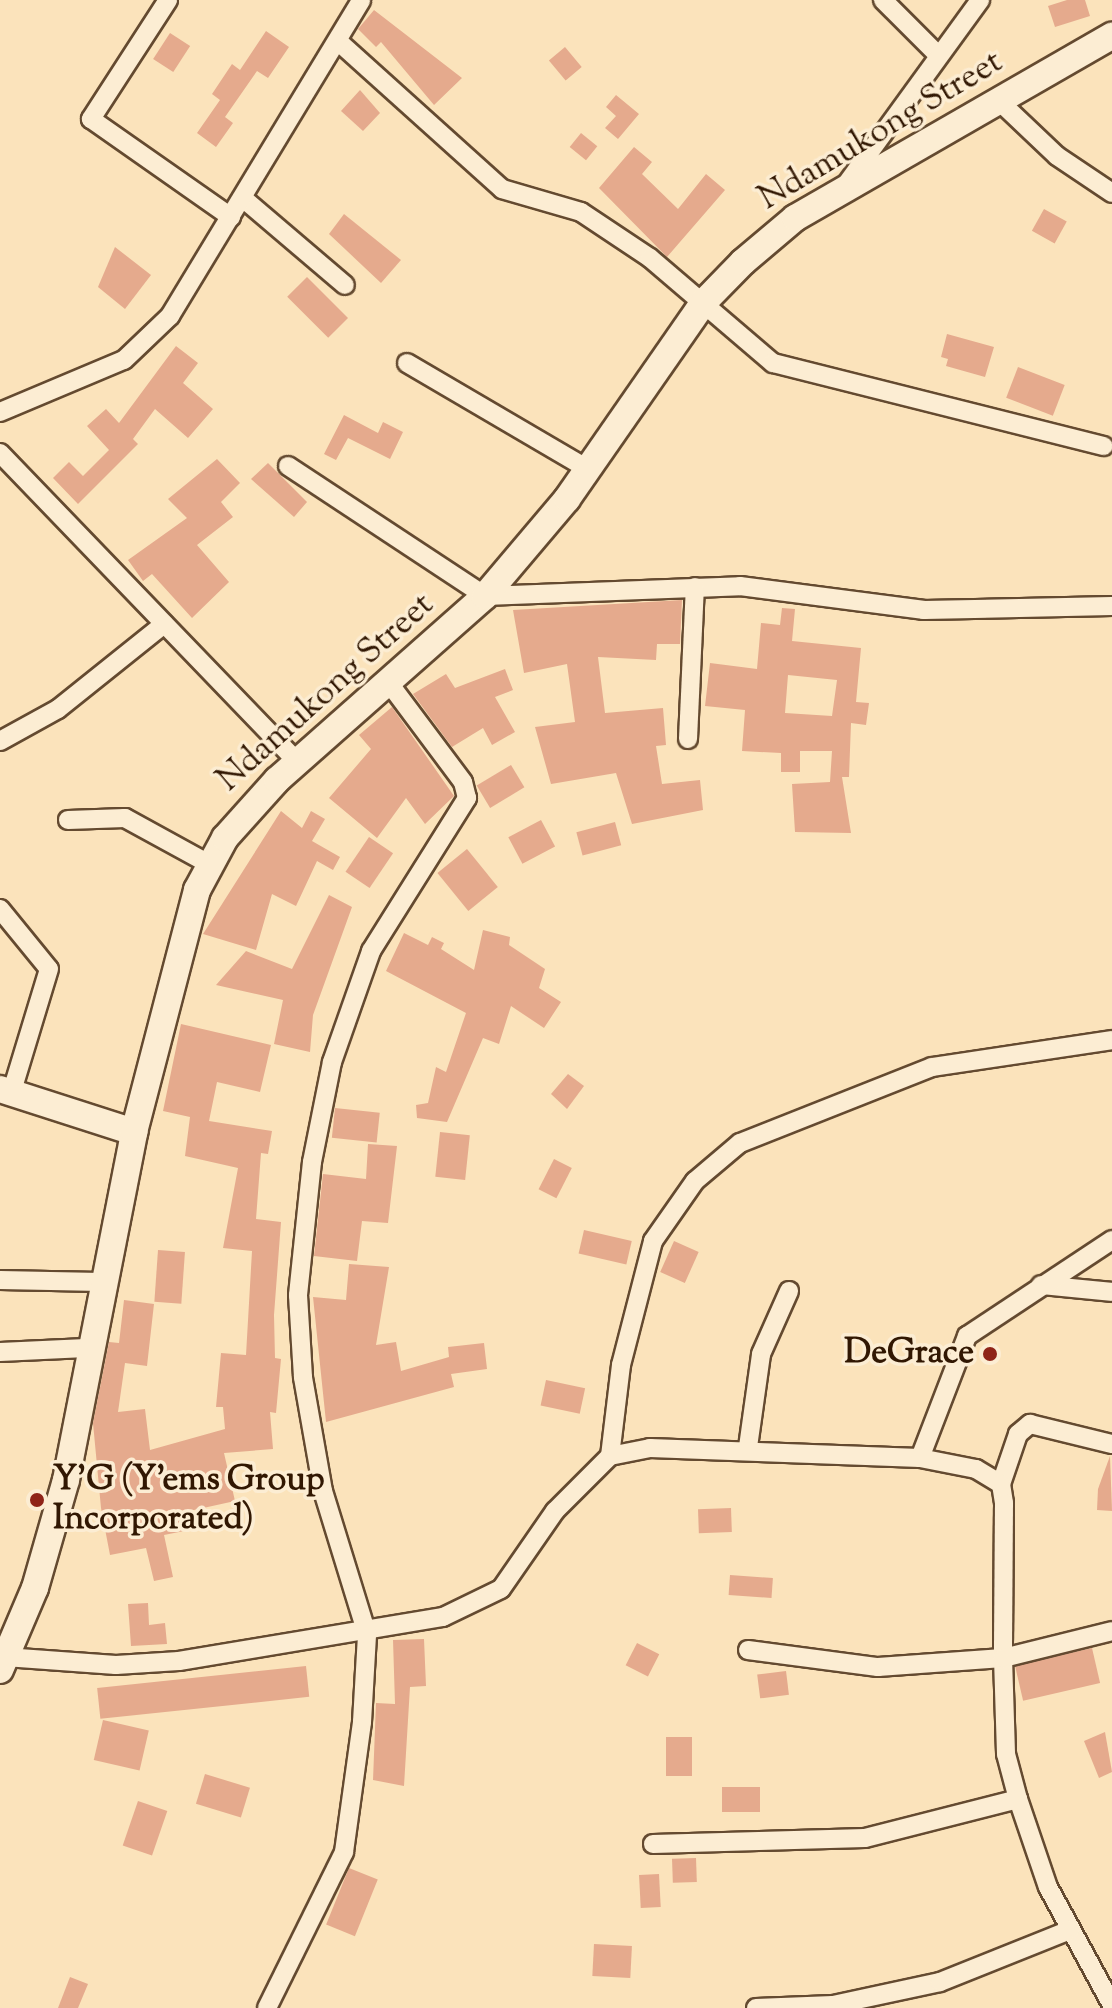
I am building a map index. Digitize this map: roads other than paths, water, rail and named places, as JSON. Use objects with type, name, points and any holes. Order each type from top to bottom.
[{"type":"main road","name":"Ndamukong Street","points":[[2,1664],[35,1588],[66,1480],[86,1348],[134,1132],[209,864],[241,817],[485,596],[588,469],[704,302],[795,218],[1112,36]]},
{"type":"main road","points":[[6,1090],[134,1132]]},
{"type":"street","points":[[168,0],[91,119],[231,217]]},
{"type":"street","points":[[0,412],[124,360],[170,316],[340,43],[361,0]]},
{"type":"street","points":[[883,0],[935,52]]},
{"type":"street","points":[[844,188],[935,52],[980,0]]},
{"type":"street","points":[[340,43],[502,189],[581,212],[704,302],[750,349],[796,372],[1104,446]]},
{"type":"street","points":[[998,100],[1057,156],[1112,193]]},
{"type":"street","points":[[245,200],[345,285]]},
{"type":"street","points":[[407,363],[588,469]]},
{"type":"street","points":[[0,453],[299,764]]},
{"type":"street","points":[[288,466],[485,596],[695,587],[797,589],[924,610],[1112,606]]},
{"type":"street","points":[[688,739],[695,587]]},
{"type":"street","points":[[0,741],[58,709],[164,624]]},
{"type":"street","points":[[267,2008],[344,1852],[367,1634],[323,1491],[303,1377],[298,1295],[312,1162],[332,1062],[371,951],[467,798],[463,782],[389,683]]},
{"type":"street","points":[[68,820],[125,818],[209,864]]},
{"type":"street","points":[[0,909],[49,969],[6,1090]]},
{"type":"street","points":[[2,1664],[179,1661],[367,1634],[443,1617],[501,1589],[555,1511],[610,1456],[621,1365],[653,1241],[695,1181],[740,1143],[932,1067],[1112,1040]]},
{"type":"street","points":[[920,1458],[967,1336],[1112,1240]]},
{"type":"street","points":[[0,1280],[101,1282]]},
{"type":"street","points":[[1041,1285],[1112,1292]]},
{"type":"street","points":[[748,1447],[761,1354],[789,1291]]},
{"type":"street","points":[[0,1352],[86,1348]]},
{"type":"street","points":[[1112,1444],[1030,1424],[1018,1434],[1001,1484],[1006,1754],[1018,1799],[1070,1930],[1112,2005]]},
{"type":"street","points":[[610,1456],[748,1447],[920,1458],[976,1469],[1001,1484]]},
{"type":"street","points":[[748,1650],[878,1667],[1003,1658],[1112,1631]]},
{"type":"street","points":[[653,1844],[865,1838],[1018,1799]]},
{"type":"street","points":[[756,2008],[833,2006],[975,1972],[1070,1930]]},
{"type":"place","name":"DeGrace","points":[[990,1354]]},
{"type":"place","name":"Y'G (Y'ems Group Incorporated)","points":[[37,1500]]}]
